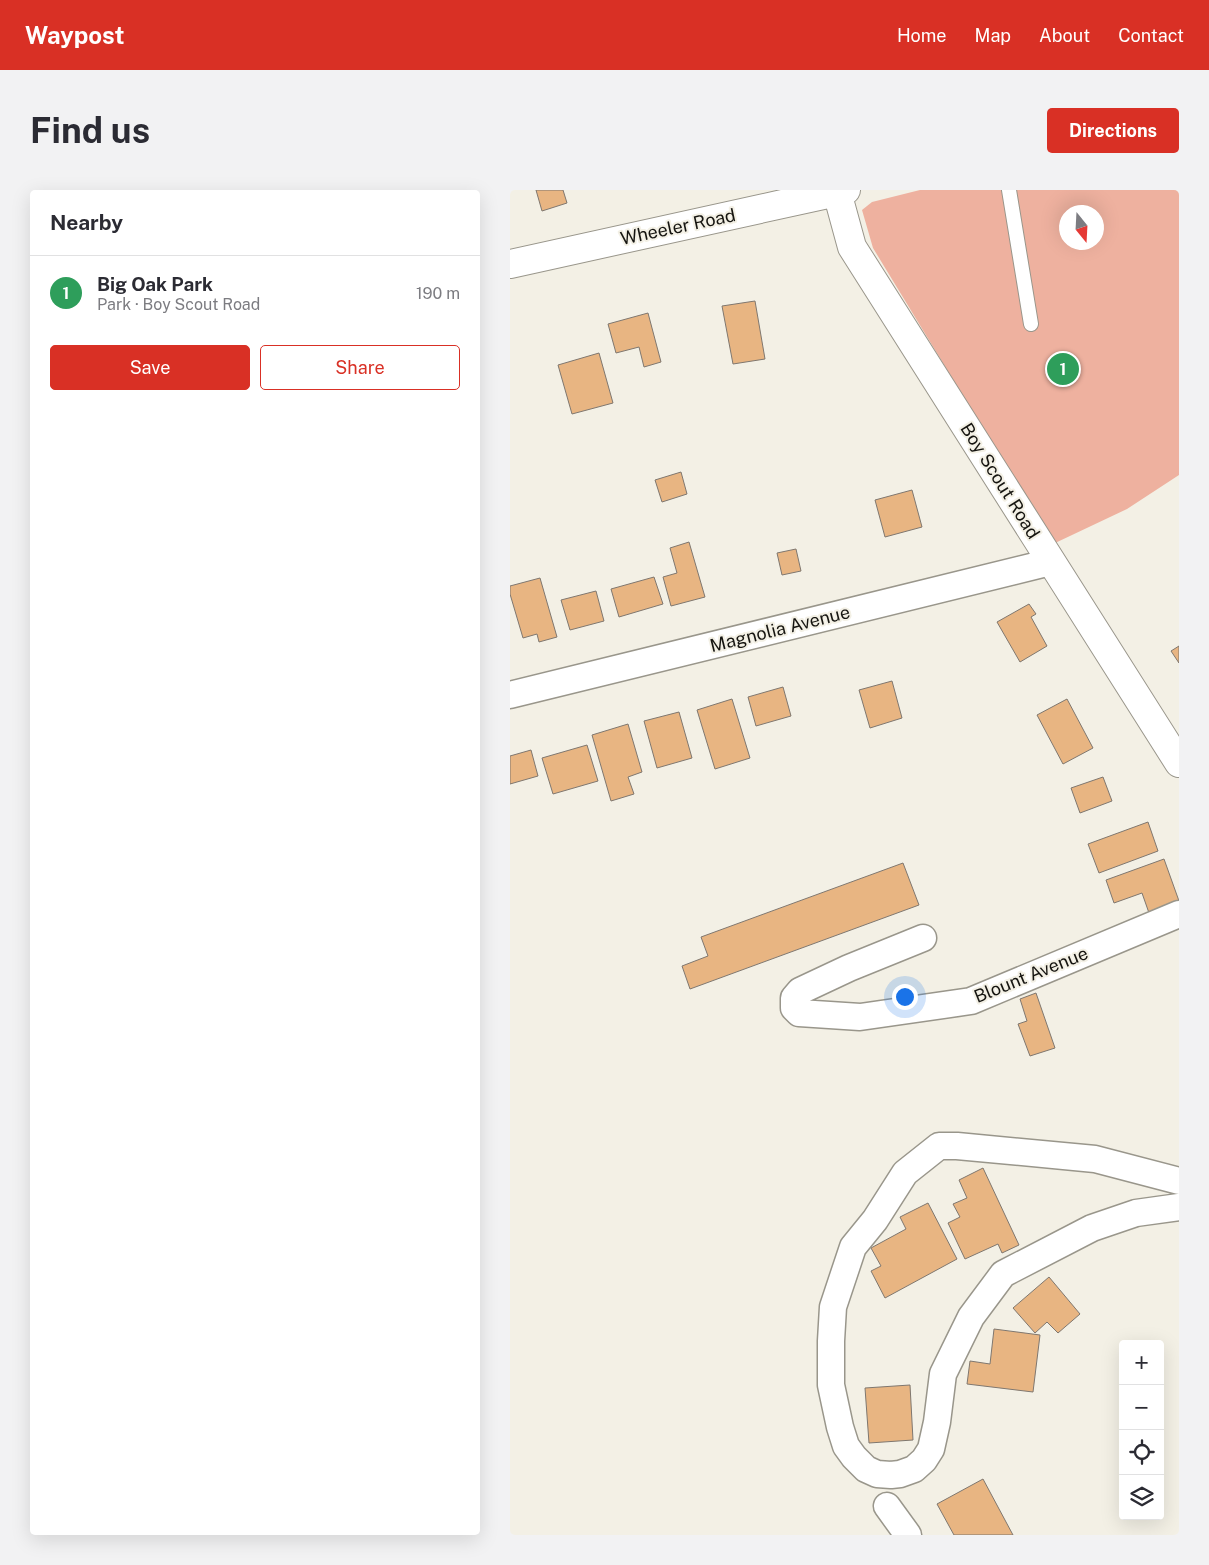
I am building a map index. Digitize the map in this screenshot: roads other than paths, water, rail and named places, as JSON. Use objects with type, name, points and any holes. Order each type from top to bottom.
[{"type":"street","name":"Wheeler Road","points":[[510,264],[840,191]]},
{"type":"street","name":"Boy Scout Road","points":[[840,191],[852,247],[1179,763]]},
{"type":"street","name":"Magnolia Avenue","points":[[510,696],[1051,562]]},
{"type":"street","name":"Blount Avenue","points":[[924,938],[833,975],[800,991],[794,998],[794,1008],[799,1013],[860,1017],[971,1001],[1179,914]]},
{"type":"street","points":[[1179,1181],[1095,1159],[957,1146],[939,1146],[905,1173],[875,1220],[853,1247],[833,1307],[831,1385],[846,1446],[854,1457],[866,1469],[872,1472],[891,1475],[914,1469],[924,1460],[931,1449],[935,1431],[943,1374],[971,1317],[1003,1274],[1092,1228],[1136,1213],[1179,1207]]},
{"type":"street","points":[[887,1506],[908,1535]]},
{"type":"lane","points":[[1009,190],[1031,324]]},
{"type":"place","name":"Big Oak Park","points":[[1063,369]]}]
